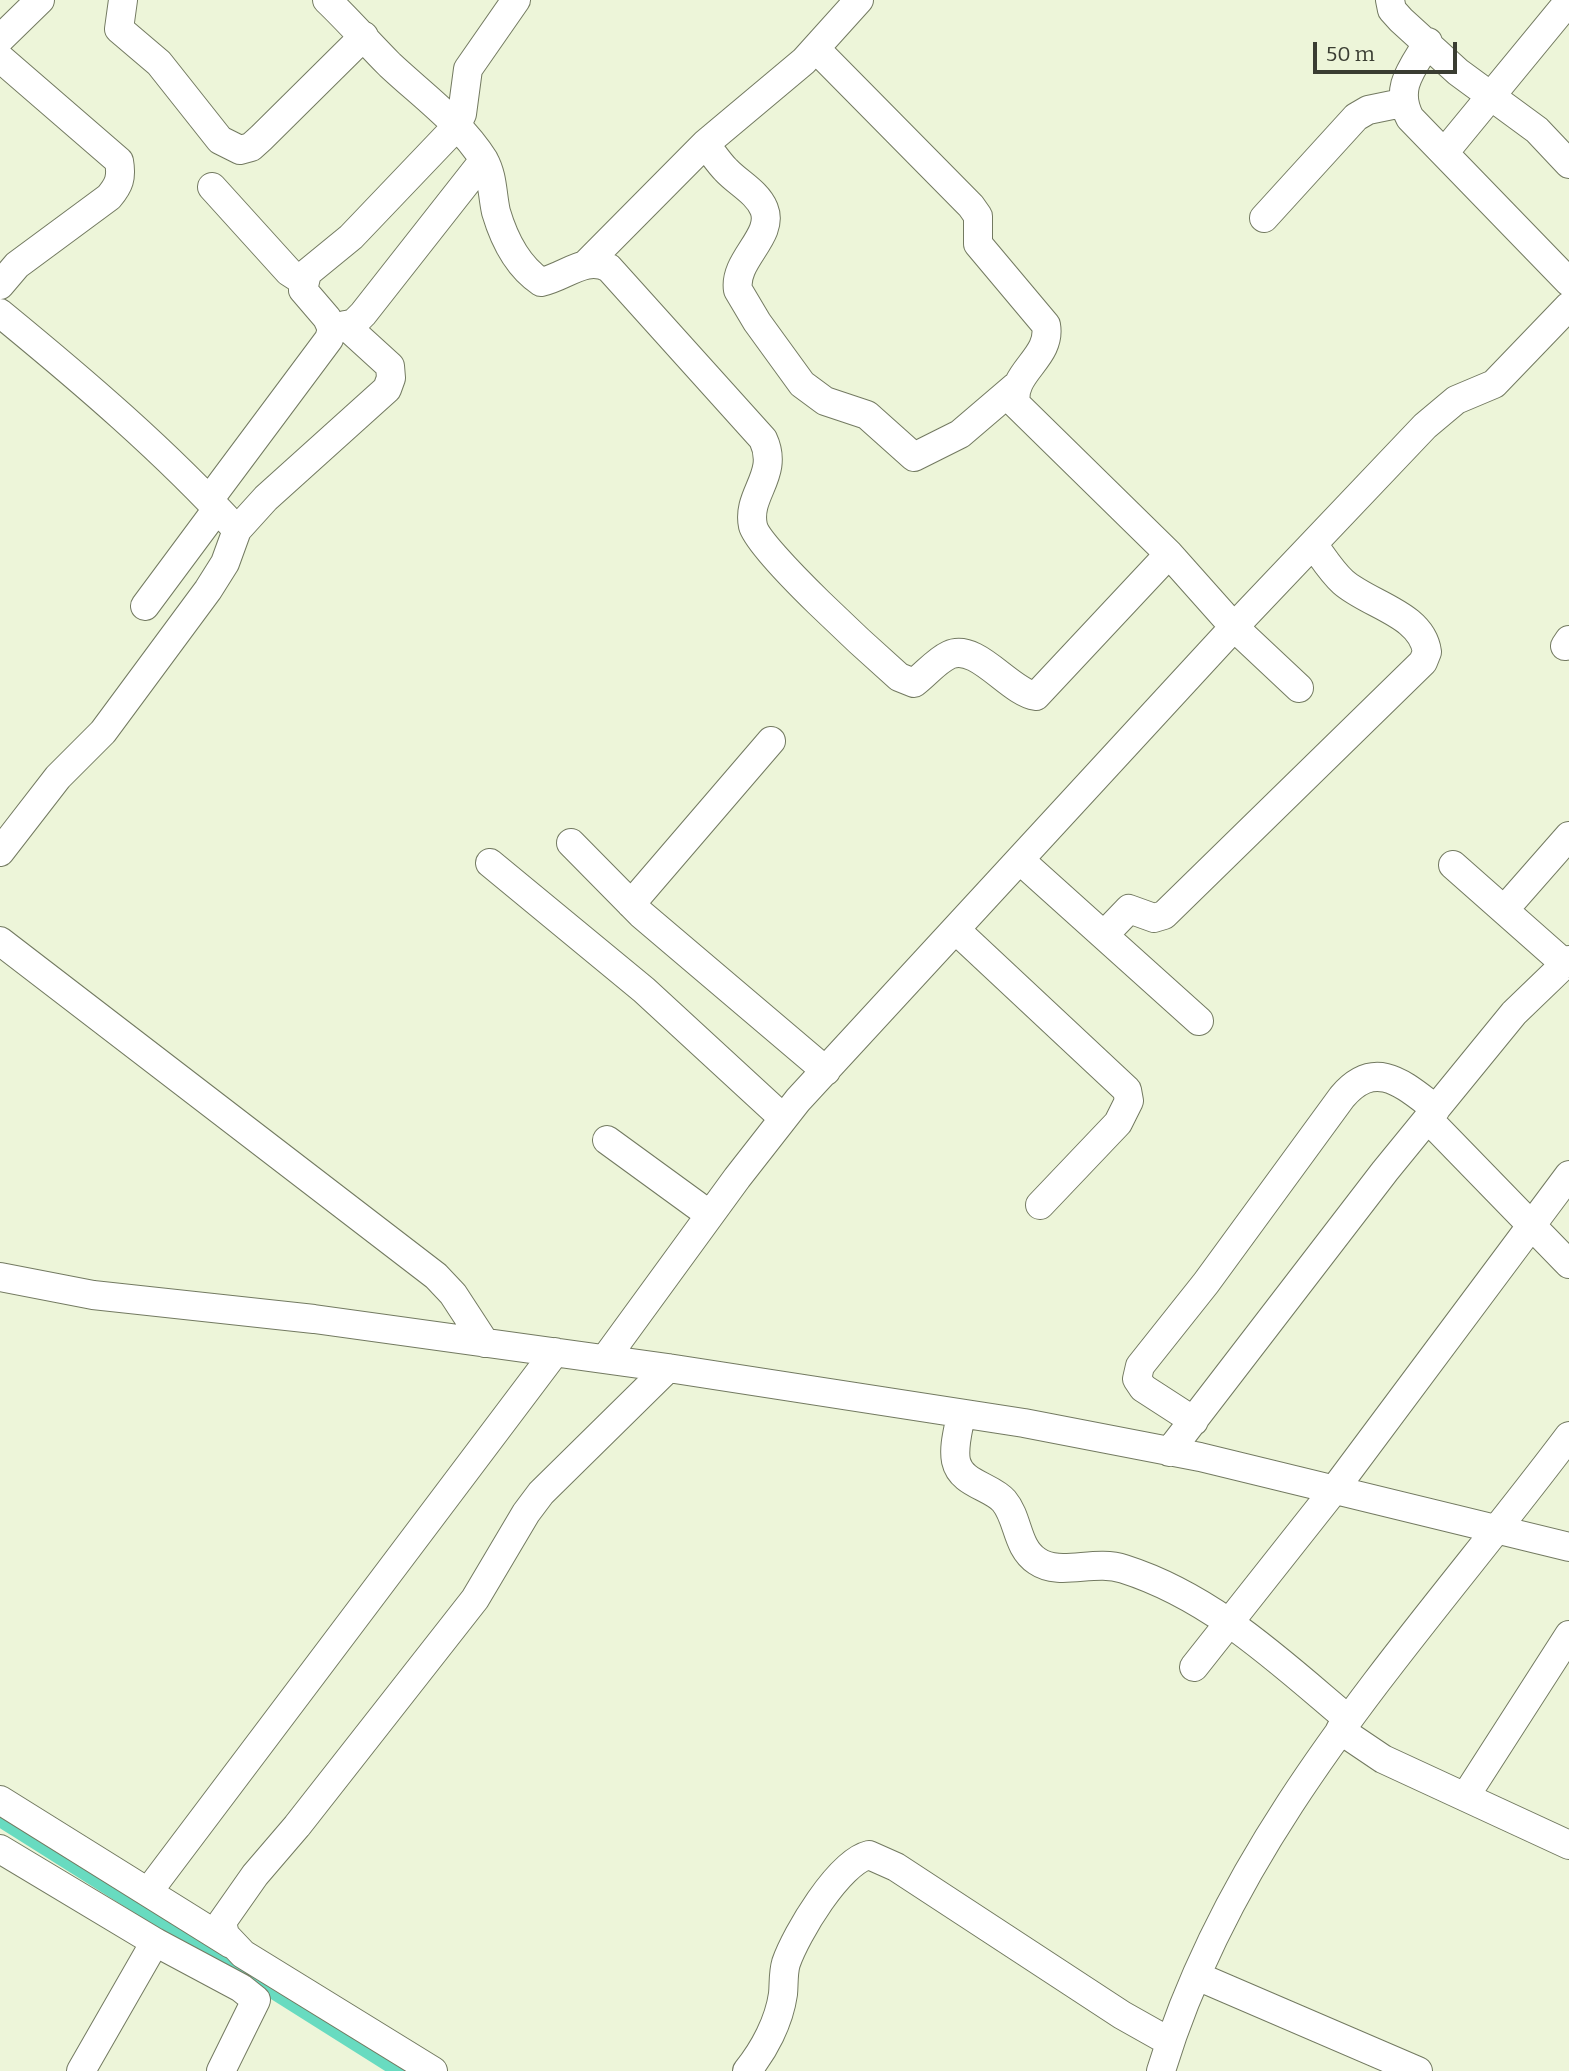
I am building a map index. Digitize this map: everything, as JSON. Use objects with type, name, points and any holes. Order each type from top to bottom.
[{"type":"street","points":[[0,39],[40,0]]},
{"type":"street","points":[[123,0],[119,29],[159,63],[202,121],[220,140],[240,150],[251,147],[261,138],[364,36]]},
{"type":"street","points":[[327,0],[456,127],[484,160],[490,174],[496,211],[508,243],[518,262],[541,282],[554,279],[587,263],[705,144],[816,49],[859,0]]},
{"type":"street","points":[[0,852],[58,777],[103,732],[208,590],[225,563],[237,530],[265,498],[387,388],[391,377],[390,366],[327,318],[303,290],[303,281],[307,273],[351,237],[456,127],[463,114],[468,69],[516,0]]},
{"type":"street","points":[[1390,0],[1392,10],[1401,20],[1458,72],[1537,130],[1569,164]]},
{"type":"street","points":[[1444,153],[1569,1]]},
{"type":"street","points":[[1428,42],[1403,89],[1402,103],[1410,118],[1569,282]]},
{"type":"street","points":[[705,144],[726,169],[757,198],[765,210],[766,222],[741,267],[737,280],[738,289],[786,365],[811,391],[825,401],[867,415],[914,457],[960,434],[1015,387],[1044,347],[1048,334],[1046,325],[978,244],[978,216],[971,206],[816,49]]},
{"type":"street","points":[[0,58],[119,161],[121,173],[119,185],[109,197],[17,265],[0,285]]},
{"type":"street","points":[[1264,218],[1356,117],[1368,110],[1402,103]]},
{"type":"street","points":[[145,606],[213,504],[224,477],[322,352],[338,327],[354,323],[373,303],[484,160]]},
{"type":"street","points":[[212,187],[289,272],[303,281]]},
{"type":"street","points":[[587,263],[598,262],[609,268],[763,439],[770,458],[753,514],[753,527],[759,538],[784,566],[899,677],[915,682],[949,654],[960,652],[976,657],[1025,694],[1036,696],[1043,692],[1169,554]]},
{"type":"street","points":[[605,1359],[783,1118],[825,1071],[957,931],[1234,627],[1434,417],[1456,400],[1494,384],[1569,306]]},
{"type":"street","points":[[0,313],[69,369],[213,504],[237,530]]},
{"type":"street","points":[[1015,387],[1016,404],[1026,415],[1169,554],[1234,627],[1299,688]]},
{"type":"street","points":[[1104,935],[1129,909],[1154,918],[1164,915],[1423,662],[1427,652],[1420,633],[1406,620],[1342,582],[1313,544]]},
{"type":"street","points":[[631,904],[771,741]]},
{"type":"street","points":[[1504,910],[1569,836]]},
{"type":"street","points":[[571,843],[631,904],[825,1071]]},
{"type":"street","points":[[1021,861],[1199,1021]]},
{"type":"street","points":[[491,863],[645,990],[783,1118]]},
{"type":"street","points":[[1169,1452],[1514,1013],[1567,962],[1453,865]]},
{"type":"street","points":[[957,931],[1127,1090],[1129,1101],[1118,1123],[1040,1205]]},
{"type":"street","points":[[0,941],[436,1276],[453,1294],[485,1343]]},
{"type":"street","points":[[1194,1421],[1143,1388],[1137,1379],[1140,1366],[1196,1297],[1342,1097],[1365,1077],[1377,1076],[1399,1083],[1432,1114],[1531,1226],[1569,1264]]},
{"type":"street","points":[[607,1140],[710,1215]]},
{"type":"street","points":[[1194,1667],[1334,1490],[1569,1175]]},
{"type":"street","points":[[0,1277],[93,1295],[314,1319],[555,1352],[961,1414],[1169,1452],[1569,1547]]},
{"type":"street","points":[[148,1892],[555,1352]]},
{"type":"street","points":[[231,1944],[225,1935],[222,1922],[228,1910],[475,1599],[526,1513],[541,1493],[668,1368]]},
{"type":"street","points":[[961,1414],[956,1445],[956,1461],[961,1471],[1004,1502],[1023,1546],[1035,1560],[1049,1568],[1062,1569],[1091,1564],[1124,1569],[1171,1589],[1228,1622],[1279,1660],[1344,1725],[1383,1759],[1569,1845]]},
{"type":"street","points":[[1161,2071],[1197,1976],[1247,1873],[1306,1778],[1344,1725],[1569,1436]]},
{"type":"street","points":[[1465,1797],[1568,1637]]},
{"type":"street","points":[[0,1800],[433,2071]]},
{"type":"street","points":[[0,1849],[155,1942],[241,1988],[256,2000]]},
{"type":"street","points":[[747,2071],[776,2020],[787,1962],[793,1949],[835,1881],[848,1867],[869,1854],[915,1879],[1122,2015],[1170,2042]]},
{"type":"street","points":[[81,2071],[155,1942]]},
{"type":"street","points":[[221,2071],[273,1972]]},
{"type":"street","points":[[1197,1976],[1418,2071]]},
{"type":"waterway","points":[[0,1817],[403,2071]]}]
